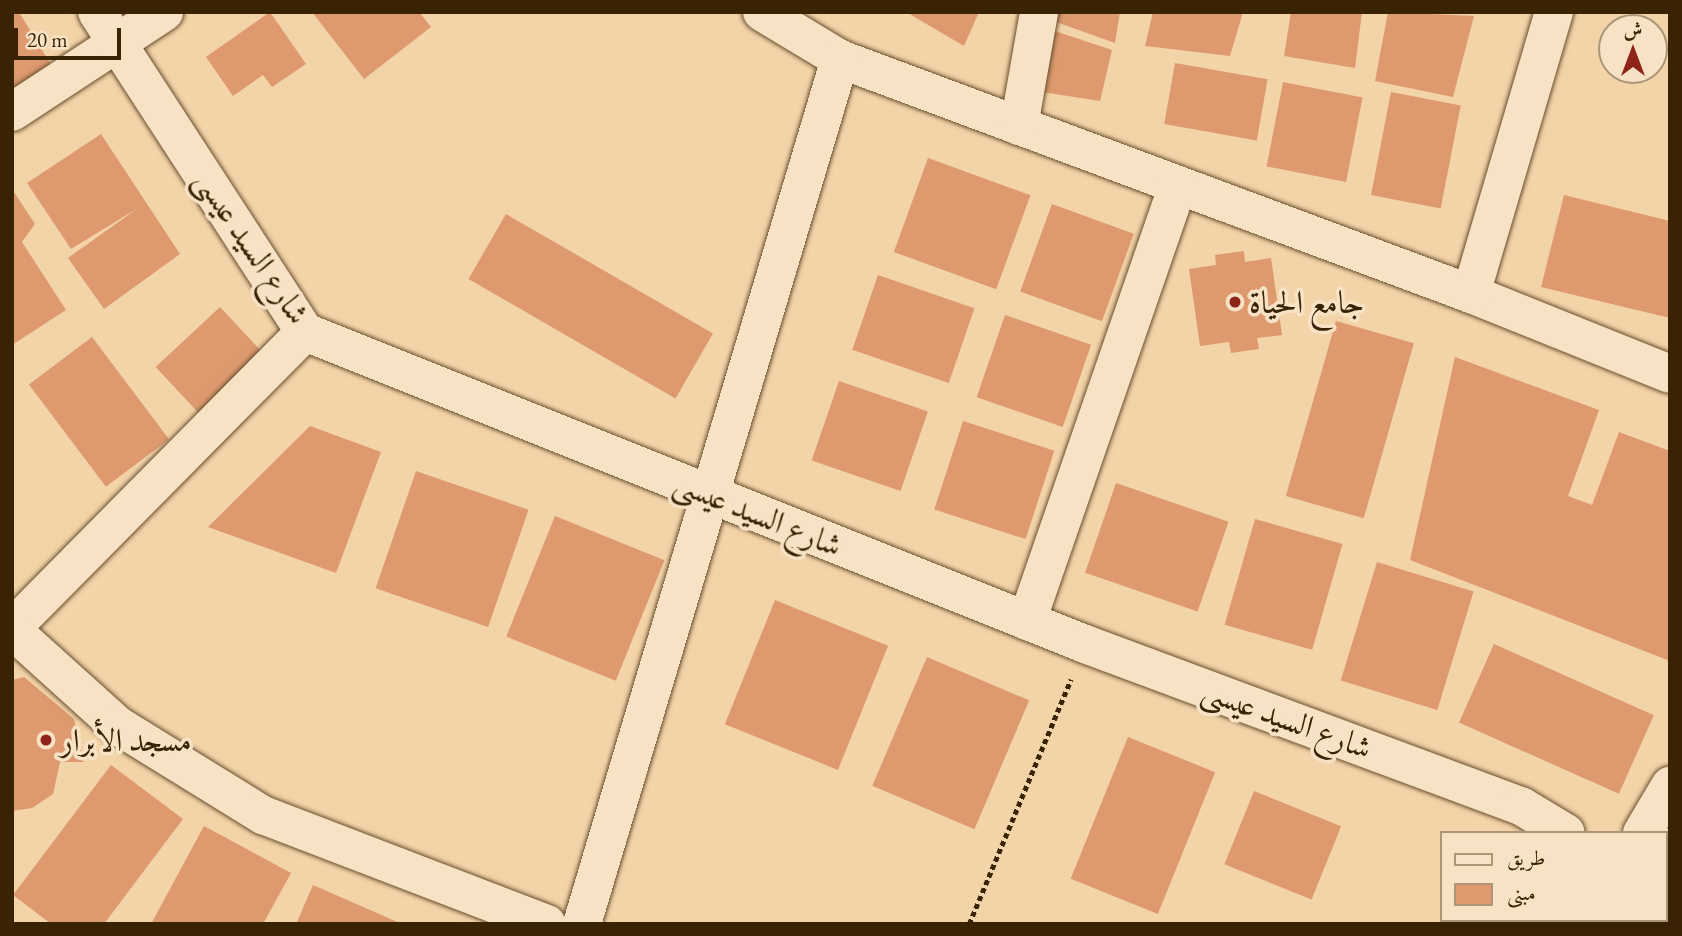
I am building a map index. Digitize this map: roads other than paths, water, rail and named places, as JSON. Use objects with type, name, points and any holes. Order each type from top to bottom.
[{"type":"street","points":[[12,112],[107,28],[164,12]]},
{"type":"street","points":[[762,12],[840,59],[1471,294],[1670,374]]},
{"type":"street","points":[[1019,126],[1039,12]]},
{"type":"street","points":[[1471,294],[1554,12]]},
{"type":"street","name":"شارع السيد عيسى","points":[[107,28],[305,332],[1085,644],[1521,806],[1563,831]]},
{"type":"street","points":[[582,924],[840,59]]},
{"type":"street","points":[[1027,621],[1178,185]]},
{"type":"street","points":[[305,332],[12,629],[117,725],[263,814],[547,924]]},
{"type":"street","points":[[1643,831],[1670,786]]},
{"type":"place","name":"جامع الحياة","points":[[1235,302]]},
{"type":"place","name":"مسجد الأبرار","points":[[46,740]]}]
